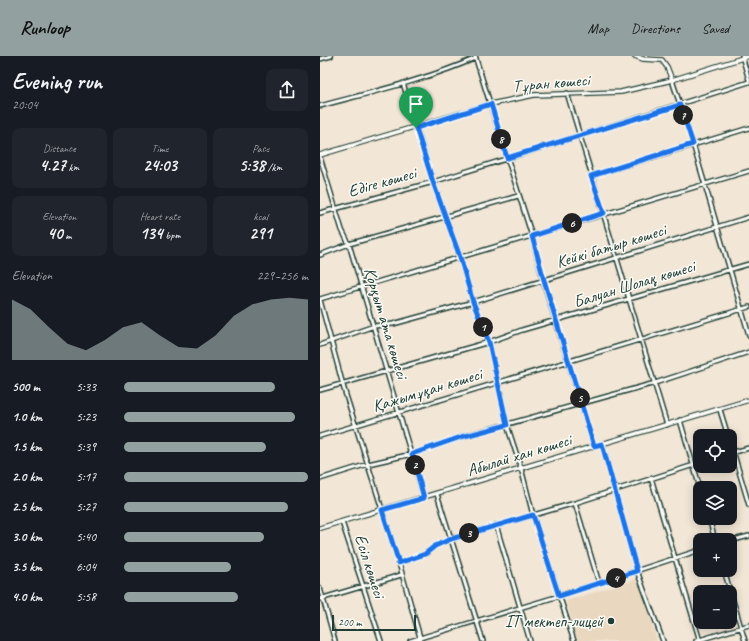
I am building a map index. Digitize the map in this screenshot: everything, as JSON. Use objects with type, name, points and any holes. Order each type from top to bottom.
[{"type":"street","points":[[320,59],[331,56]]},
{"type":"street","points":[[635,56],[643,59],[662,60],[667,67],[693,144],[749,335]]},
{"type":"street","name":"Тұран көшесі","points":[[320,156],[491,104],[534,95],[621,92],[672,80],[749,56]]},
{"type":"street","points":[[320,106],[453,68],[476,57],[518,196],[532,236],[594,446]]},
{"type":"street","points":[[742,57],[749,81]]},
{"type":"street","name":"Едіге көшесі","points":[[320,213],[433,182],[680,105],[749,81]]},
{"type":"street","points":[[404,83],[433,182],[460,257],[473,302],[489,342],[507,425],[521,468],[533,515],[574,641]]},
{"type":"street","points":[[566,93],[656,383],[667,425]]},
{"type":"street","points":[[591,176],[749,128]]},
{"type":"street","name":"Қорқыт ата көшесі","points":[[320,156],[342,230],[349,244],[374,326],[424,498]]},
{"type":"street","points":[[420,640],[401,575],[399,563],[356,425],[320,300],[604,213],[749,171]]},
{"type":"street","points":[[320,255],[349,244],[445,218],[518,196]]},
{"type":"street","name":"Кейкі батыр көшесі","points":[[320,345],[374,326],[393,324],[473,302],[749,217]]},
{"type":"street","name":"Балуан Шолақ көшесі","points":[[320,390],[489,342],[522,330],[749,264]]},
{"type":"street","name":"Қажымұқан көшесі","points":[[320,436],[749,308]]},
{"type":"street","points":[[320,479],[368,464],[412,454],[461,437],[656,383],[749,352]]},
{"type":"street","name":"Абылай хан көшесі","points":[[320,528],[680,420],[720,410],[749,400]]},
{"type":"street","points":[[720,410],[726,429]]},
{"type":"street","points":[[399,563],[425,554],[435,546],[451,539],[575,503],[693,465],[680,420]]},
{"type":"street","points":[[602,444],[637,571],[663,641]]},
{"type":"street","points":[[737,452],[749,448]]},
{"type":"street","points":[[737,468],[749,505]]},
{"type":"street","points":[[651,478],[699,641],[749,625]]},
{"type":"street","points":[[437,494],[478,621],[483,641]]},
{"type":"street","points":[[575,503],[599,583]]},
{"type":"street","name":"Есіл көшесі","points":[[342,522],[381,641]]},
{"type":"street","points":[[496,525],[530,641]]},
{"type":"street","points":[[737,539],[749,536]]},
{"type":"street","points":[[410,641],[420,640],[693,552]]},
{"type":"street","points":[[322,598],[401,575]]},
{"type":"street","points":[[726,577],[745,641]]},
{"type":"street","points":[[320,588],[335,641]]},
{"type":"shaded area","name":"IT мектеп-лицей","points":[[638,579],[657,641],[578,641],[566,601]]},
{"type":"place","name":"IT мектеп-лицей","points":[[611,621]]},
{"type":"route","points":[[491,104],[507,158],[680,105],[693,144],[591,176],[604,213],[532,236],[594,446],[602,444],[637,571],[559,596],[533,515],[451,539],[435,546],[425,554],[399,563],[382,510],[424,498],[412,454],[461,437],[507,425],[489,342],[473,302],[460,257],[445,218],[416,128],[491,104]]}]
